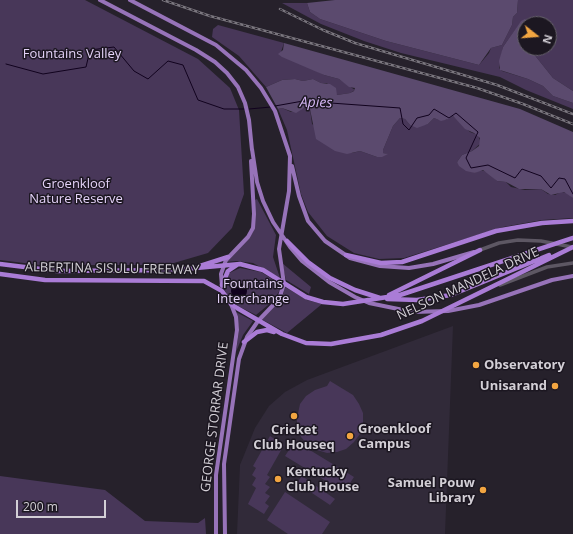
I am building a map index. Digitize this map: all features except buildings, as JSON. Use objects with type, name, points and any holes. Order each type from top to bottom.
[{"type":"highway","points":[[346,256],[381,263],[402,262],[496,231],[542,223],[573,221]]},
{"type":"highway","name":"NELSON MANDELA DRIVE","points":[[284,284],[306,297],[323,302],[343,304],[374,300],[411,291],[573,238]]},
{"type":"highway","points":[[286,240],[318,271],[342,287],[394,300],[417,300],[450,295],[534,260],[564,250]]},
{"type":"highway","name":"NELSON MANDELA DRIVE","points":[[258,321],[282,334],[312,344],[331,344],[356,341],[386,334],[422,321],[564,250],[573,247]]},
{"type":"highway","points":[[374,300],[411,285],[441,268],[480,250]]},
{"type":"highway","points":[[193,269],[228,257]]},
{"type":"highway","name":"ALBERTINA SISULU FREEWAY","points":[[0,264],[57,271],[193,269],[240,264]]},
{"type":"highway","points":[[258,321],[231,304],[222,288],[228,271],[240,264],[263,270],[284,284]]},
{"type":"highway","name":"ALBERTINA SISULU FREEWAY","points":[[0,274],[17,278],[45,280],[199,280],[209,282],[222,288]]},
{"type":"highway","points":[[244,342],[254,333],[261,330],[282,334]]},
{"type":"main road","points":[[100,0],[190,47],[215,62],[234,81],[245,103],[249,120],[252,149],[254,220],[250,234],[228,257],[224,265],[221,274],[222,288]]},
{"type":"main road","points":[[130,0],[202,37],[226,52],[252,76],[269,100],[283,132],[299,196],[308,221],[325,241],[346,256],[380,266],[409,268],[433,264],[505,242],[529,240],[573,247]]},
{"type":"main road","points":[[252,149],[260,192],[273,222],[286,240]]},
{"type":"main road","points":[[258,321],[277,303],[282,294],[284,284],[279,249],[289,191],[290,156]]},
{"type":"main road","points":[[476,295],[547,267],[573,263]]},
{"type":"main road","points":[[342,287],[375,304],[412,312],[448,312],[479,305],[546,281],[573,276]]},
{"type":"main road","name":"GEORGE STORRAR DRIVE","points":[[216,534],[216,475],[236,330],[236,317],[231,304]]},
{"type":"main road","name":"GEORGE STORRAR DRIVE","points":[[225,534],[225,450],[236,372],[244,342],[258,321]]},
{"type":"shaded area","points":[[335,0],[518,0],[517,13],[513,17],[512,25],[502,45],[491,48],[479,65],[386,41],[320,19],[310,12],[307,3]]},
{"type":"shaded area","points":[[517,27],[517,56],[535,56],[553,78],[573,91],[573,103],[553,96],[543,86],[528,79],[500,70],[499,61],[503,47]]},
{"type":"shaded area","points":[[284,43],[520,109],[573,132],[573,198],[564,192],[551,195],[541,189],[519,189],[506,182],[497,181],[483,170],[475,173],[466,171],[459,166],[457,162],[462,155],[479,146],[480,138],[474,133],[465,129],[453,116],[449,119],[441,121],[434,118],[428,124],[417,128],[410,125],[405,119],[400,118],[393,126],[383,150],[383,153],[388,154],[382,157],[377,157],[360,151],[347,154],[335,151],[316,139],[310,109],[304,108],[296,113],[282,108],[278,109],[266,87],[282,80],[295,79],[303,81],[313,79],[321,83],[330,84],[336,88],[337,95],[350,93],[354,91],[355,88],[349,87],[339,79],[324,75],[282,57],[278,54],[283,50]]},
{"type":"shaded area","points":[[239,283],[245,285],[247,291],[245,297],[239,299],[233,297],[231,291],[233,285]]},
{"type":"shaded area","name":"Groenkloof Campus","points":[[453,326],[445,534],[237,534],[240,465],[255,428],[269,406],[285,392],[307,380]]},
{"type":"green space","points":[[0,0],[85,0],[198,59],[230,88],[239,110],[244,194],[232,228],[208,253],[167,265],[40,265],[0,260]]},
{"type":"green space","points":[[518,0],[573,0],[573,91],[553,78],[535,56],[557,56],[557,16],[517,16],[517,27],[503,47],[499,68],[502,71],[528,79],[543,86],[553,96],[573,103],[573,109],[526,90],[500,77],[401,53],[364,41],[321,24],[282,3],[307,3],[310,12],[320,19],[386,41],[479,65],[489,53],[491,48],[502,45],[512,25],[513,17],[517,13]]},
{"type":"green space","points":[[218,25],[284,43],[281,52],[324,75],[339,79],[355,90],[350,93],[337,95],[327,83],[321,83],[313,79],[303,81],[295,79],[282,80],[266,87],[239,56],[212,37],[213,29]]},
{"type":"green space","points":[[282,108],[291,112],[304,108],[310,109],[312,124],[352,153],[360,151],[377,157],[387,154],[383,153],[383,150],[393,126],[400,118],[405,119],[410,125],[421,125],[428,124],[434,118],[446,120],[453,116],[470,132],[478,135],[481,143],[472,151],[462,155],[457,162],[475,173],[480,170],[488,172],[497,181],[506,182],[511,187],[525,190],[541,189],[548,194],[555,195],[561,192],[569,193],[573,198],[573,218],[542,220],[503,227],[404,258],[379,259],[354,253],[327,236],[308,212],[301,194],[287,130],[278,109]]},
{"type":"green space","points":[[257,199],[276,235],[273,257],[280,278],[253,263],[236,261],[225,262],[253,232],[255,226],[255,200]]},
{"type":"green space","points":[[282,263],[311,287],[309,294],[286,280]]},
{"type":"green space","name":"Fountains Interchange","points":[[240,268],[261,272],[280,284],[280,290],[273,301],[256,315],[236,305],[227,296],[223,285],[227,274]]},
{"type":"green space","points":[[285,287],[307,300],[322,304],[287,333],[261,319],[282,298]]},
{"type":"green space","points":[[236,312],[253,321],[243,335],[236,352],[239,330]]},
{"type":"green space","points":[[330,381],[353,395],[363,413],[363,424],[360,434],[346,449],[327,453],[308,445],[301,437],[297,428],[297,418],[300,404],[306,396],[315,390],[327,386]]},
{"type":"green space","points":[[270,436],[284,445],[267,475],[270,477],[265,484],[270,487],[265,493],[270,496],[265,503],[269,506],[264,514],[248,504],[256,488],[252,485],[256,478],[252,475],[256,468],[253,466]]},
{"type":"green space","points":[[295,441],[354,477],[344,492],[285,456]]},
{"type":"green space","points":[[0,476],[105,490],[145,521],[198,523],[205,518],[206,534],[0,534]]},
{"type":"green space","points":[[302,476],[335,499],[330,505],[297,483]]},
{"type":"green space","points":[[285,492],[330,522],[322,534],[288,534],[267,520]]},
{"type":"waterway","name":"Apies","points":[[6,64],[43,74],[86,67],[90,50],[114,47],[134,71],[148,79],[168,61],[183,65],[198,100],[224,109],[245,109]]},
{"type":"waterway","name":"Apies","points":[[275,106],[303,101],[400,108],[403,124],[409,130],[417,118],[429,115],[434,109],[449,118],[456,113],[478,132],[466,158],[471,168],[488,165],[515,178],[522,169],[541,176],[551,188],[559,178],[565,179],[573,194]]},
{"type":"waterway","name":"Apies","points":[[249,109],[271,107]]},
{"type":"railway","points":[[163,0],[210,16],[477,88],[573,124]]},
{"type":"railway","points":[[280,9],[323,30],[355,43],[497,85],[573,114]]},
{"type":"place","name":"Observatory","points":[[476,365]]},
{"type":"place","name":"Unisarand","points":[[555,386]]},
{"type":"place","name":"Cricket Club Houseq","points":[[294,416]]},
{"type":"place","name":"Groenkloof Campus","points":[[350,436]]},
{"type":"place","name":"Kentucky Club House","points":[[278,479]]},
{"type":"place","name":"Samuel Pouw Library","points":[[483,490]]},
{"type":"park label","name":"Fountains Valley","points":[[72,54]]},
{"type":"park label","name":"Groenkloof Nature Reserve","points":[[76,192]]}]
